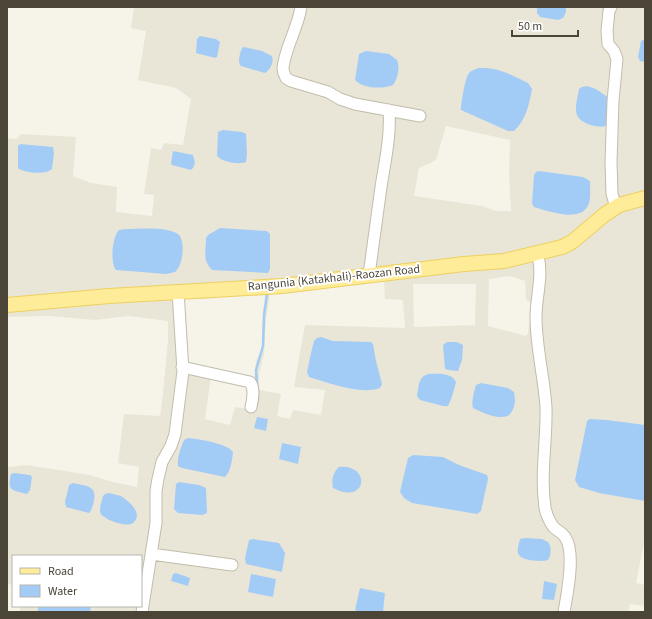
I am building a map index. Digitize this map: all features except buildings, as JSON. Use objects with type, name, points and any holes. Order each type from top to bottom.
[{"type":"main road","name":"Rangunia (Katakhali)-Raozan Road","points":[[7,305],[282,286],[464,264],[504,261],[562,247],[572,242],[604,215],[616,207],[630,201],[645,198]]},
{"type":"street","points":[[301,7],[296,29],[286,54],[283,69],[286,78],[291,81],[328,92],[340,99],[355,104],[420,116]]},
{"type":"street","points":[[611,7],[609,11],[607,31],[608,44],[614,51],[617,59],[613,101],[611,162],[612,194],[616,207]]},
{"type":"street","points":[[369,276],[388,147],[390,121],[389,110]]},
{"type":"street","points":[[538,253],[540,260],[540,272],[536,318],[546,409],[543,462],[544,492],[546,510],[552,525],[566,537],[569,548],[570,568],[564,612]]},
{"type":"street","points":[[142,612],[156,522],[156,491],[162,462],[171,446],[174,434],[182,367],[178,292]]},
{"type":"street","points":[[182,367],[250,382],[252,384],[253,397],[251,407]]},
{"type":"street","points":[[151,554],[232,565]]},
{"type":"shaded area","points":[[134,7],[645,7],[645,543],[636,583],[645,585],[645,606],[630,604],[628,612],[20,612],[20,607],[142,607],[142,555],[12,555],[12,585],[7,584],[7,467],[27,465],[90,475],[137,487],[139,467],[118,463],[124,414],[160,416],[168,339],[168,321],[129,316],[95,320],[49,316],[7,317],[7,138],[16,139],[21,134],[76,137],[73,176],[91,183],[117,187],[116,212],[152,216],[154,195],[144,194],[151,148],[161,150],[164,143],[183,145],[191,99],[176,88],[138,80],[146,31],[131,28]],"holes":[[[446,126],[510,140],[509,177],[511,211],[496,211],[482,206],[414,196],[419,168],[436,160]],[[510,276],[525,281],[526,300],[532,303],[528,333],[526,336],[488,326],[489,279]],[[384,279],[385,299],[403,300],[405,328],[305,325],[294,387],[325,390],[321,415],[293,410],[290,419],[277,416],[281,394],[259,390],[259,374],[264,354],[266,320],[270,293]],[[413,284],[476,284],[475,325],[414,327]],[[265,294],[262,345],[256,361],[254,379],[185,365],[183,298],[204,299]],[[211,376],[251,386],[249,409],[235,407],[230,425],[205,419]]]},
{"type":"water","points":[[537,7],[566,7],[566,12],[563,18],[558,20],[540,17],[537,13]]},
{"type":"water","points":[[200,36],[216,39],[220,42],[217,57],[215,58],[196,53],[197,39]]},
{"type":"water","points":[[645,39],[645,62],[640,61],[638,57],[641,41]]},
{"type":"water","points":[[244,47],[262,51],[272,56],[272,63],[265,73],[241,66],[239,57],[242,48]]},
{"type":"water","points":[[366,51],[389,54],[397,60],[398,73],[393,85],[384,87],[368,87],[355,80],[359,54]]},
{"type":"water","points":[[479,68],[505,72],[528,83],[532,89],[524,117],[514,131],[508,131],[461,110],[466,79],[470,72]]},
{"type":"water","points":[[587,86],[596,89],[609,98],[608,125],[600,127],[591,125],[582,121],[577,115],[576,106],[579,89]]},
{"type":"water","points":[[223,130],[242,132],[246,134],[246,162],[231,162],[223,160],[217,156],[218,132]]},
{"type":"water","points":[[20,144],[53,147],[54,153],[52,169],[45,172],[36,173],[19,169],[18,146]]},
{"type":"water","points":[[173,151],[193,155],[195,163],[193,168],[191,170],[172,165]]},
{"type":"water","points":[[539,171],[583,177],[590,181],[590,201],[585,209],[580,213],[573,215],[556,213],[534,207],[532,204],[534,175]]},
{"type":"water","points":[[220,228],[267,231],[270,234],[270,269],[268,273],[212,270],[206,259],[206,238],[208,235]]},
{"type":"water","points":[[160,229],[173,231],[178,234],[183,247],[182,259],[178,269],[175,272],[166,274],[116,270],[112,256],[113,244],[119,230]]},
{"type":"water","points":[[321,337],[333,341],[371,342],[373,344],[382,384],[380,388],[372,390],[354,389],[309,377],[307,372],[314,341]]},
{"type":"water","points":[[447,342],[457,342],[463,345],[462,360],[458,371],[445,369],[443,345]]},
{"type":"water","points":[[428,374],[448,375],[456,382],[448,406],[420,400],[417,396],[422,377]]},
{"type":"water","points":[[481,383],[508,388],[514,392],[514,405],[508,416],[503,417],[486,414],[473,408],[472,405],[476,385]]},
{"type":"water","points":[[257,417],[268,419],[266,431],[254,428]]},
{"type":"water","points":[[590,419],[645,425],[645,501],[599,493],[579,487],[575,480],[587,421]]},
{"type":"water","points":[[188,438],[205,440],[219,444],[225,446],[233,452],[230,469],[225,477],[178,466],[179,456],[184,440]]},
{"type":"water","points":[[282,443],[301,447],[298,464],[279,459]]},
{"type":"water","points":[[413,455],[443,457],[459,465],[487,475],[488,479],[481,511],[477,514],[412,503],[404,498],[400,492],[408,458]]},
{"type":"water","points":[[339,467],[350,468],[357,472],[361,477],[359,488],[353,492],[344,492],[333,488],[333,477],[335,471]]},
{"type":"water","points":[[11,474],[30,475],[32,477],[30,490],[27,494],[14,490],[10,487]]},
{"type":"water","points":[[179,482],[199,485],[206,488],[207,513],[202,515],[178,513],[174,509],[176,484]]},
{"type":"water","points":[[73,483],[90,487],[94,492],[94,501],[92,509],[89,513],[66,507],[65,502],[69,485]]},
{"type":"water","points":[[109,493],[121,496],[134,508],[137,516],[133,523],[126,525],[116,523],[107,519],[101,514],[100,508],[103,496]]},
{"type":"water","points":[[253,539],[279,543],[285,553],[282,572],[246,564],[245,558],[249,540]]},
{"type":"water","points":[[520,539],[542,539],[548,542],[551,551],[548,560],[528,560],[521,557],[518,553]]},
{"type":"water","points":[[176,573],[190,578],[188,586],[171,581],[173,574]]},
{"type":"water","points":[[251,574],[276,579],[273,597],[248,592]]},
{"type":"water","points":[[544,581],[557,584],[554,600],[542,599]]},
{"type":"water","points":[[360,588],[385,593],[383,612],[360,612],[355,610]]},
{"type":"water","points":[[38,607],[91,607],[90,612],[38,612]]},
{"type":"waterway","points":[[257,385],[256,370],[263,346],[264,315],[267,295]]}]
